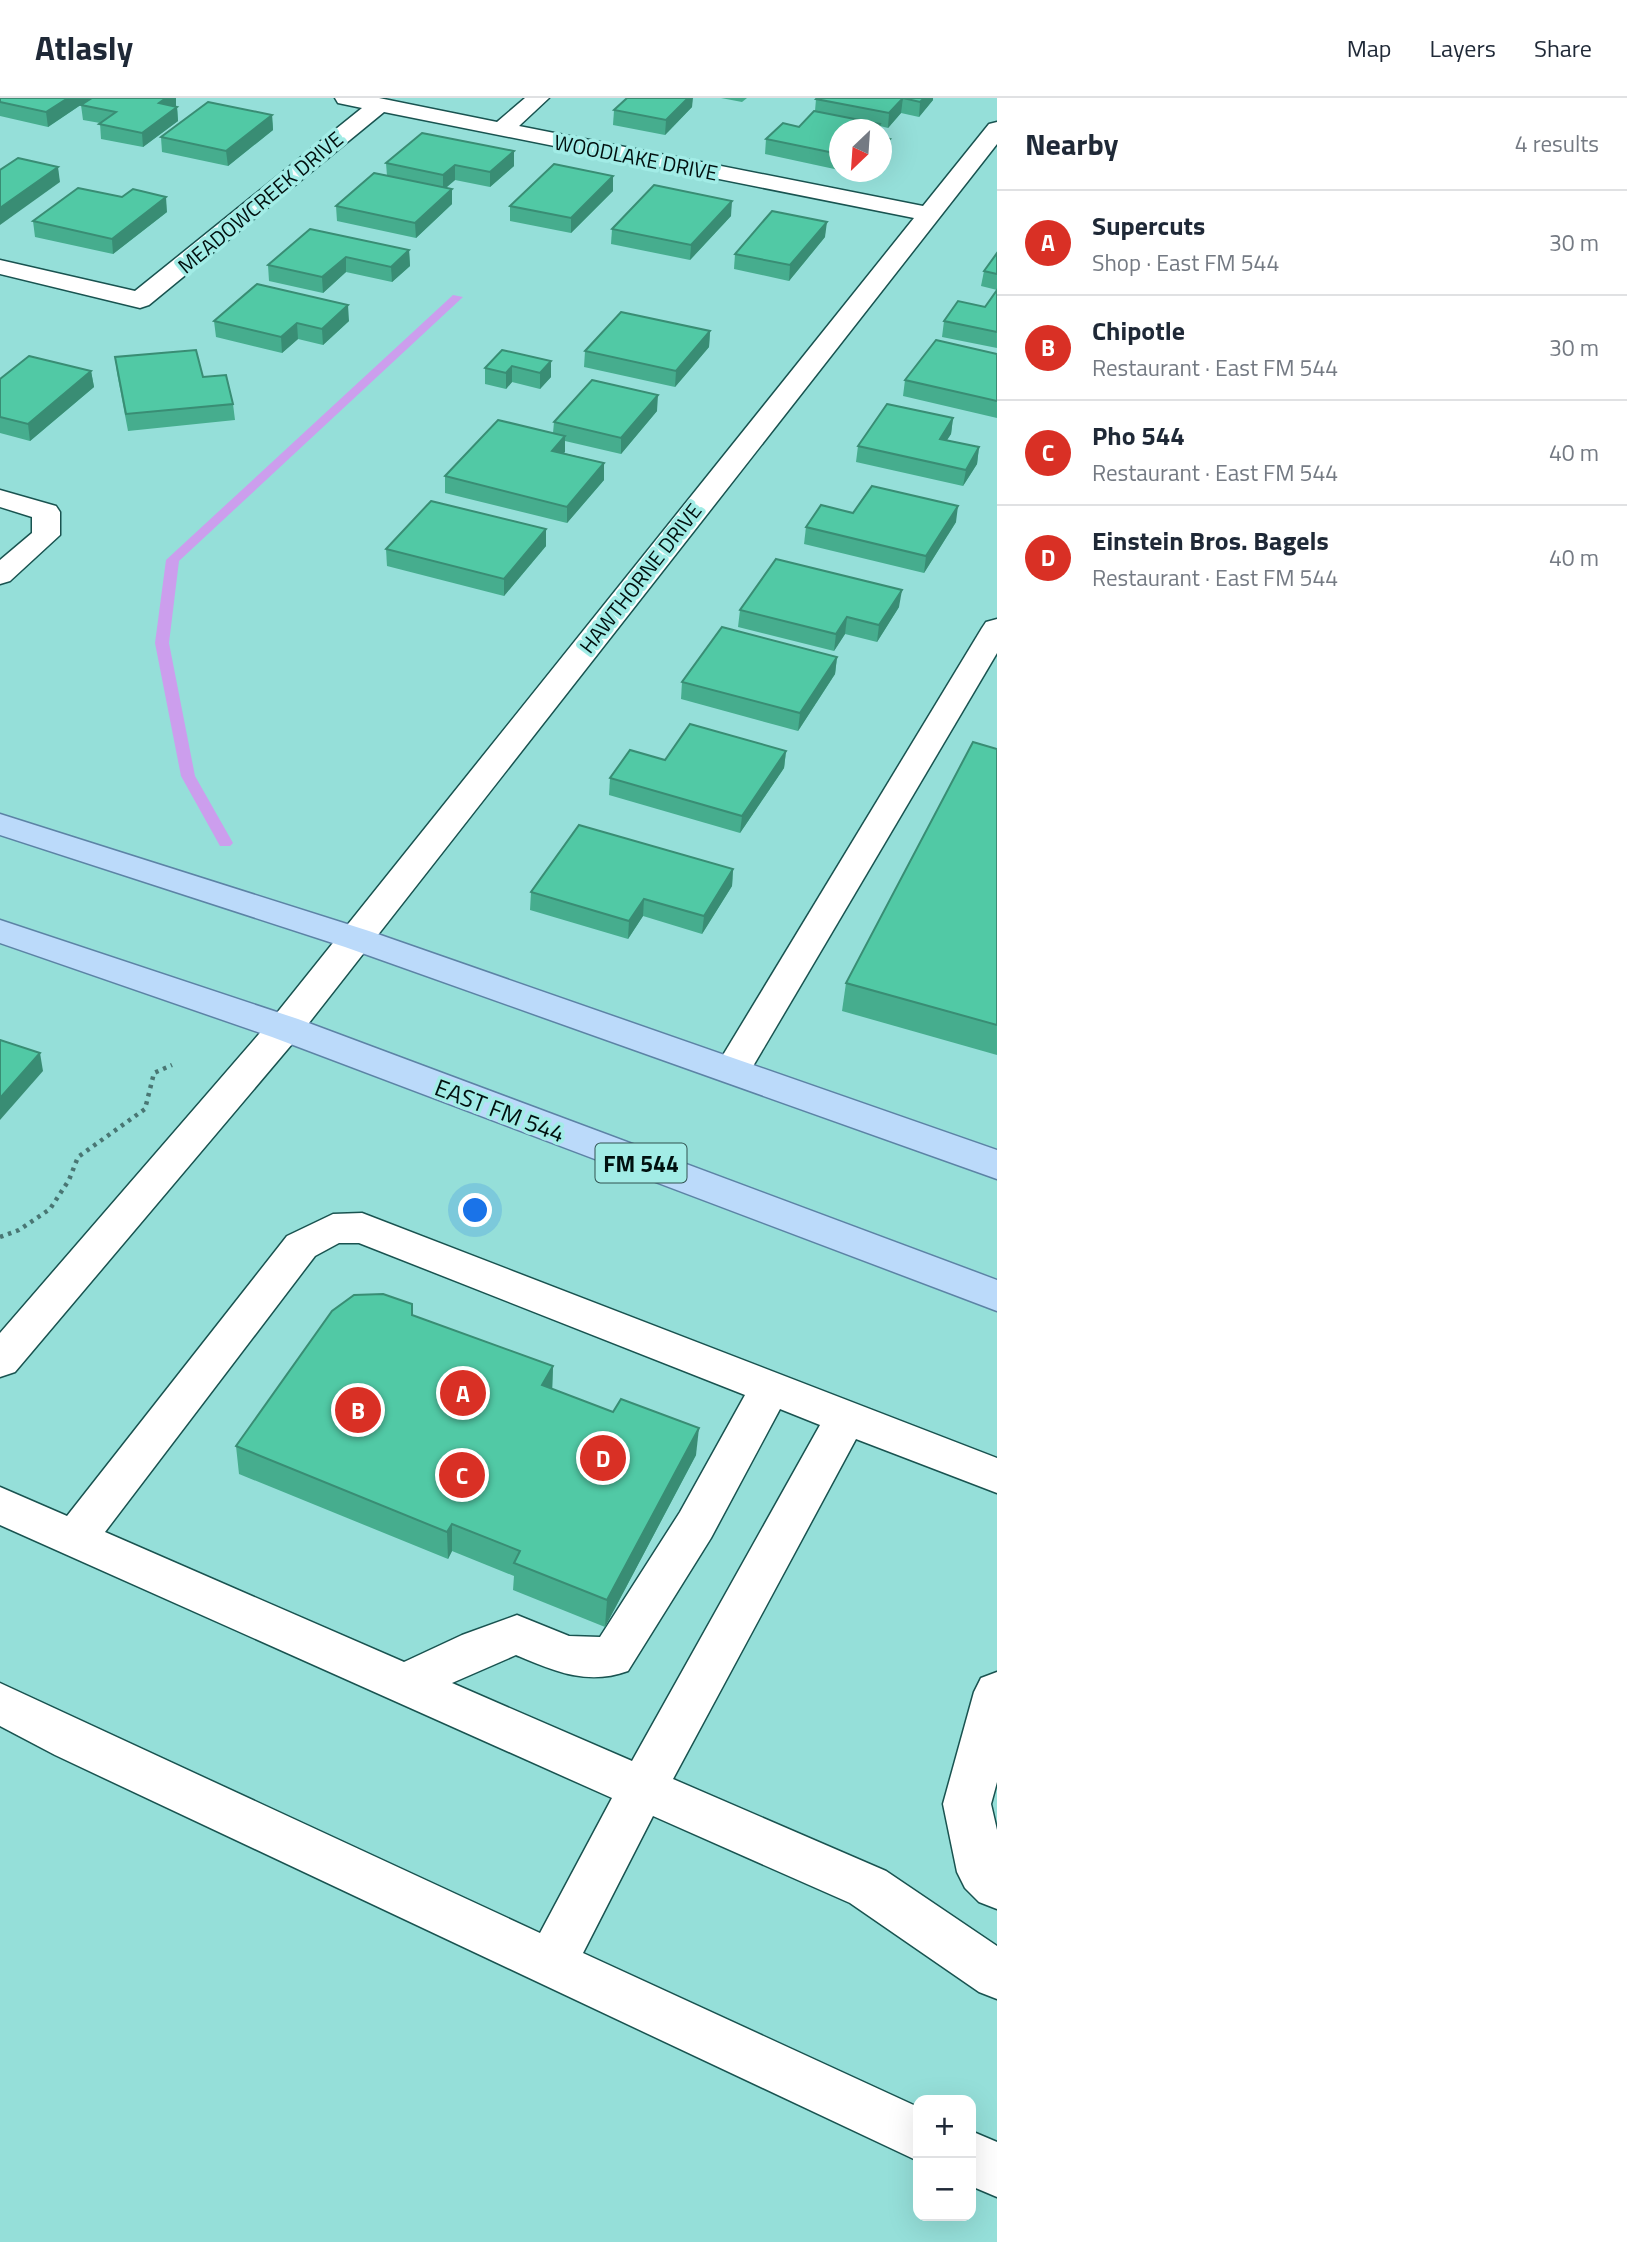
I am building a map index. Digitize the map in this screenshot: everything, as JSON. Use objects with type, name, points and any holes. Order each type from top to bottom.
[{"type":"main road","points":[[0,824],[357,939],[733,1069],[997,1165]]},
{"type":"main road","name":"EAST FM 544","points":[[0,931],[285,1028],[997,1296]]},
{"type":"street","name":"WOODLAKE DRIVE","points":[[346,98],[927,214]]},
{"type":"street","points":[[502,130],[538,98]]},
{"type":"street","name":"MEADOWCREEK DRIVE","points":[[0,267],[140,300],[352,125],[380,105]]},
{"type":"street","name":"HAWTHORNE DRIVE","points":[[0,1361],[285,1028],[357,939],[997,128]]},
{"type":"street","points":[[0,498],[46,513],[46,535],[0,575]]},
{"type":"street","points":[[733,1069],[997,628]]},
{"type":"street","points":[[75,1539],[301,1246],[333,1228],[362,1228],[997,1476]]},
{"type":"street","points":[[403,1684],[478,1649],[517,1636],[567,1656],[612,1657],[641,1615],[730,1465],[770,1387]]},
{"type":"street","points":[[552,1962],[642,1789],[846,1417]]},
{"type":"street","points":[[0,1505],[868,1886],[997,1975]]},
{"type":"street","points":[[997,1692],[967,1804],[982,1872],[997,1886]]},
{"type":"street","points":[[0,1703],[72,1740],[913,2131]]},
{"type":"street","points":[[976,2160],[997,2170]]},
{"type":"path","points":[[0,1237],[19,1230],[50,1209],[69,1180],[78,1157],[145,1109],[154,1073],[172,1065]]},
{"type":"building","points":[[0,98],[68,98],[46,112],[0,102]]},
{"type":"building","points":[[92,98],[166,98],[159,103],[177,107],[142,133],[99,124],[116,112],[81,105]]},
{"type":"building","points":[[627,98],[688,98],[666,120],[614,110]]},
{"type":"building","points":[[817,98],[903,98],[889,113]]},
{"type":"building","points":[[903,98],[924,98],[920,102]]},
{"type":"building","points":[[208,102],[272,115],[226,151],[161,137]]},
{"type":"building","points":[[814,111],[855,119],[829,119],[829,152],[766,139],[783,123],[799,127]]},
{"type":"building","points":[[422,133],[514,151],[490,172],[455,165],[443,175],[386,163]]},
{"type":"building","points":[[18,158],[58,167],[0,208],[0,170]]},
{"type":"building","points":[[554,164],[613,176],[571,218],[510,206]]},
{"type":"building","points":[[374,173],[452,189],[415,223],[336,206]]},
{"type":"building","points":[[654,185],[732,201],[691,245],[612,229]]},
{"type":"building","points":[[78,188],[122,197],[133,189],[166,197],[112,239],[33,221]]},
{"type":"building","points":[[772,211],[827,222],[790,265],[735,254]]},
{"type":"building","points":[[310,229],[409,250],[391,267],[346,257],[322,277],[268,265]]},
{"type":"building","points":[[997,253],[997,274],[984,271]]},
{"type":"building","points":[[257,284],[348,305],[322,329],[297,323],[281,337],[214,321]]},
{"type":"building","points":[[997,290],[997,332],[944,321],[958,301],[985,307]]},
{"type":"building","points":[[621,312],[710,331],[676,371],[585,351]]},
{"type":"building","points":[[936,340],[997,354],[997,401],[905,380]]},
{"type":"building","points":[[196,350],[203,377],[226,375],[233,404],[126,414],[115,357]]},
{"type":"building","points":[[502,350],[551,361],[540,373],[512,366],[506,373],[485,368]]},
{"type":"building","points":[[29,356],[91,371],[28,424],[0,417],[0,379]]},
{"type":"building","points":[[592,380],[658,395],[621,438],[554,422]]},
{"type":"building","points":[[887,404],[953,418],[940,439],[979,447],[966,470],[858,446]]},
{"type":"building","points":[[498,420],[565,436],[552,451],[604,463],[567,507],[445,476]]},
{"type":"building","points":[[872,486],[958,506],[926,556],[806,527],[821,505],[853,513]]},
{"type":"building","points":[[431,501],[546,529],[504,579],[386,549]]},
{"type":"building","points":[[776,559],[902,590],[879,625],[847,617],[836,634],[740,610]]},
{"type":"building","points":[[722,627],[837,657],[800,713],[682,682]]},
{"type":"building","points":[[690,724],[786,751],[742,816],[610,778],[630,750],[665,760]]},
{"type":"building","points":[[973,742],[997,749],[997,1025],[846,983]]},
{"type":"building","points":[[579,825],[733,869],[704,916],[644,899],[629,921],[531,892]]},
{"type":"building","points":[[0,1040],[40,1053],[0,1098]]},
{"type":"building","points":[[383,1294],[412,1304],[412,1315],[553,1366],[542,1385],[613,1412],[621,1399],[699,1428],[607,1600],[514,1563],[520,1551],[452,1524],[447,1532],[236,1446],[332,1311],[354,1295]]},
{"type":"waterway","points":[[225,843],[188,776],[162,643],[173,560],[457,297]]},
{"type":"place","name":"Supercuts","points":[[463,1393]]},
{"type":"place","name":"Chipotle","points":[[358,1410]]},
{"type":"place","name":"Einstein Bros. Bagels","points":[[603,1458]]},
{"type":"place","name":"Pho 544","points":[[462,1475]]}]
